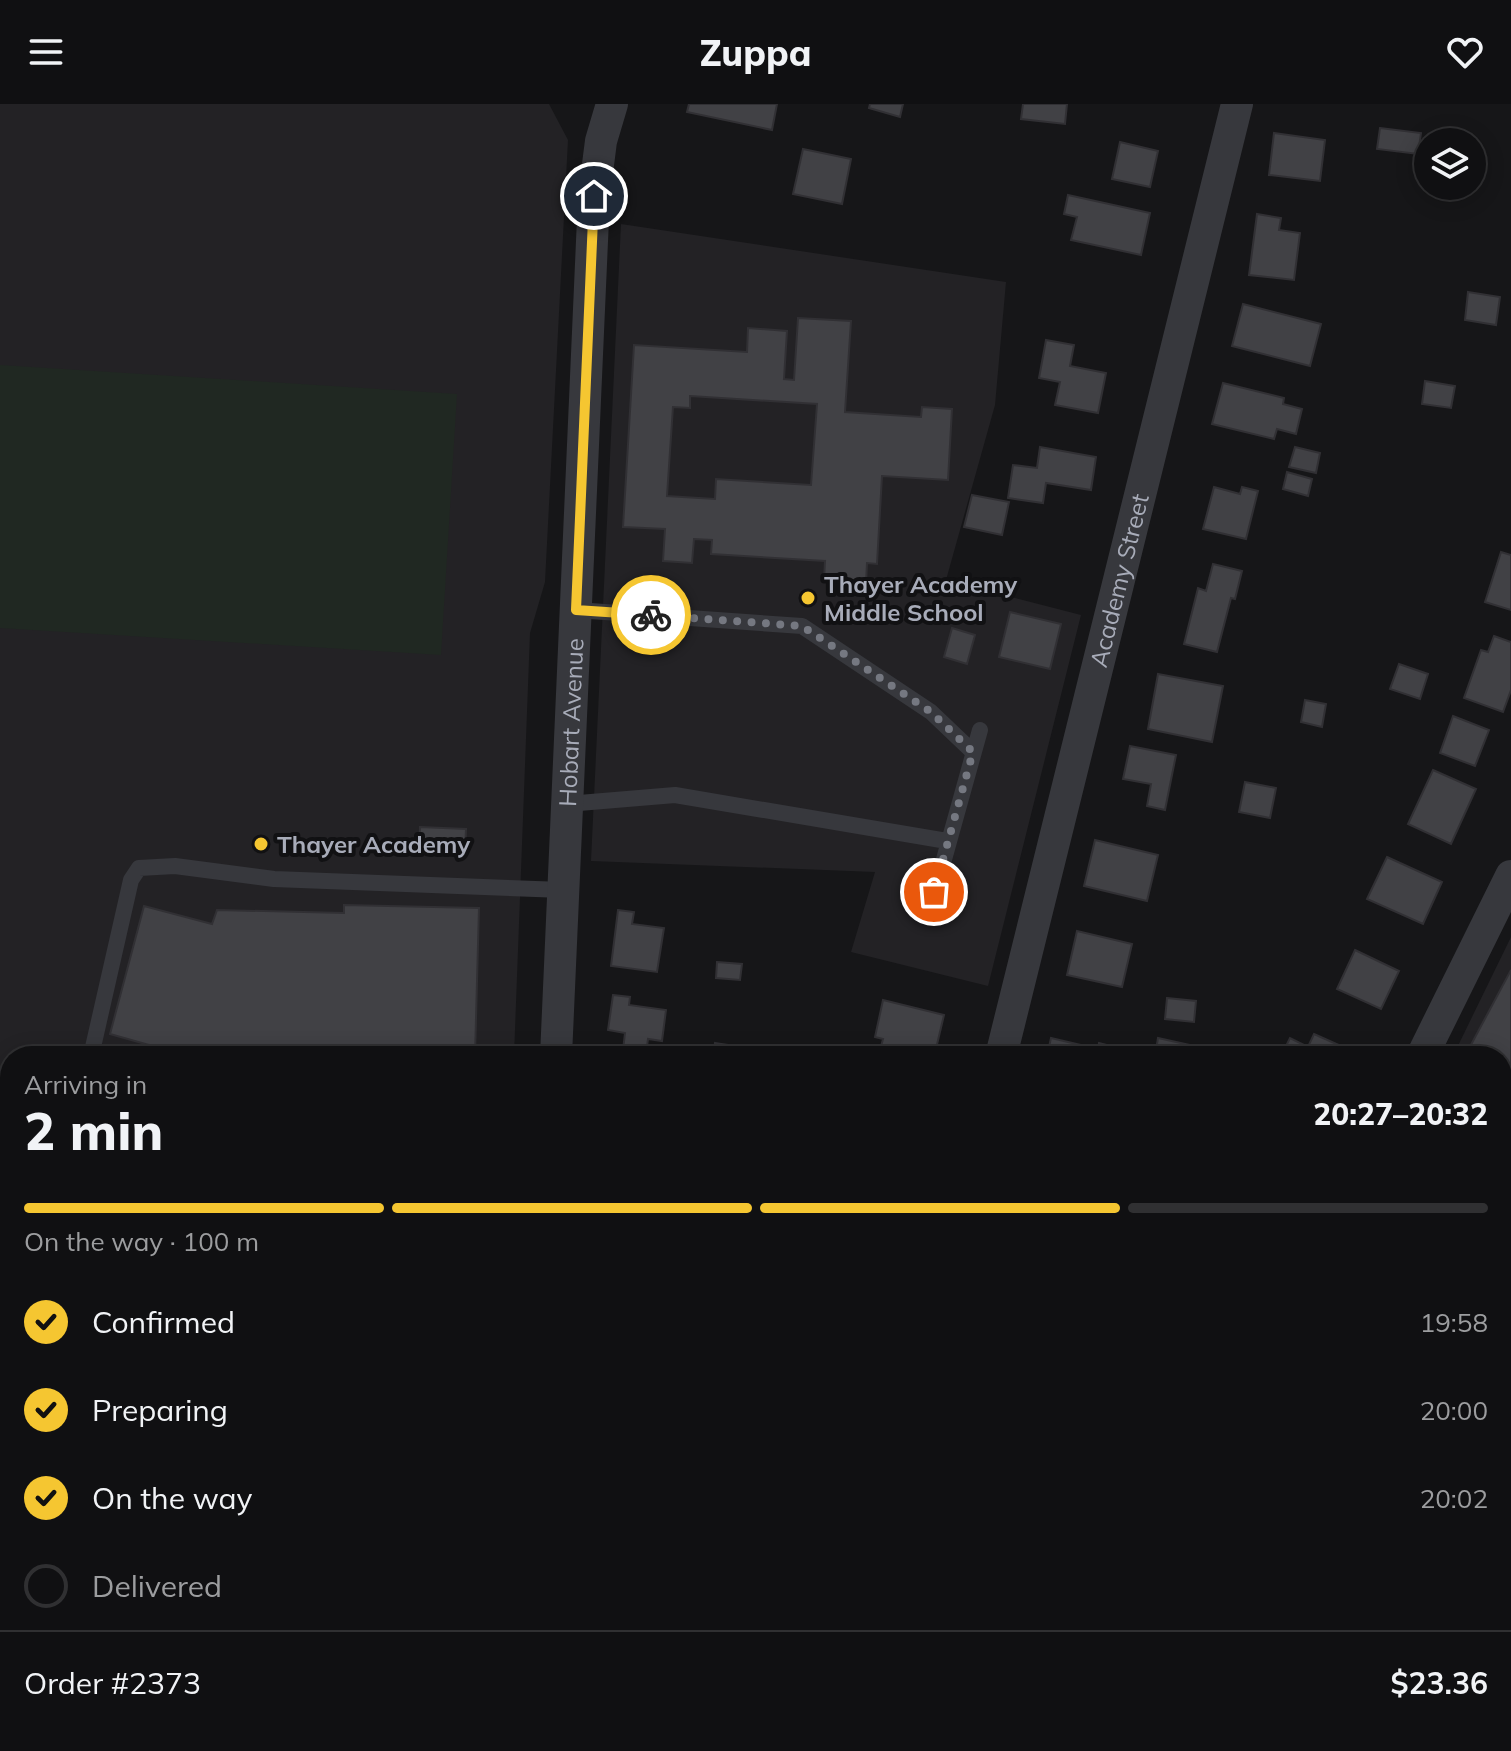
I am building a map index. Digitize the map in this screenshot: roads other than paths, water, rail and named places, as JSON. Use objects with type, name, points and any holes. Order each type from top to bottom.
[{"type":"street","name":"Hobart Avenue","points":[[556,1046],[596,168],[612,104]]},
{"type":"street","name":"Academy Street","points":[[1003,1046],[1237,104]]},
{"type":"street","points":[[1427,1046],[1511,876]]},
{"type":"lane","points":[[576,610],[802,626],[931,712],[973,752]]},
{"type":"lane","points":[[928,917],[980,730]]},
{"type":"lane","points":[[567,804],[675,795],[947,841]]},
{"type":"lane","points":[[93,1046],[131,880],[139,868],[175,866],[274,879],[563,890]]},
{"type":"place","name":"Thayer Academy Middle School","points":[[808,598]]},
{"type":"place","name":"Thayer Academy","points":[[261,844]]}]
